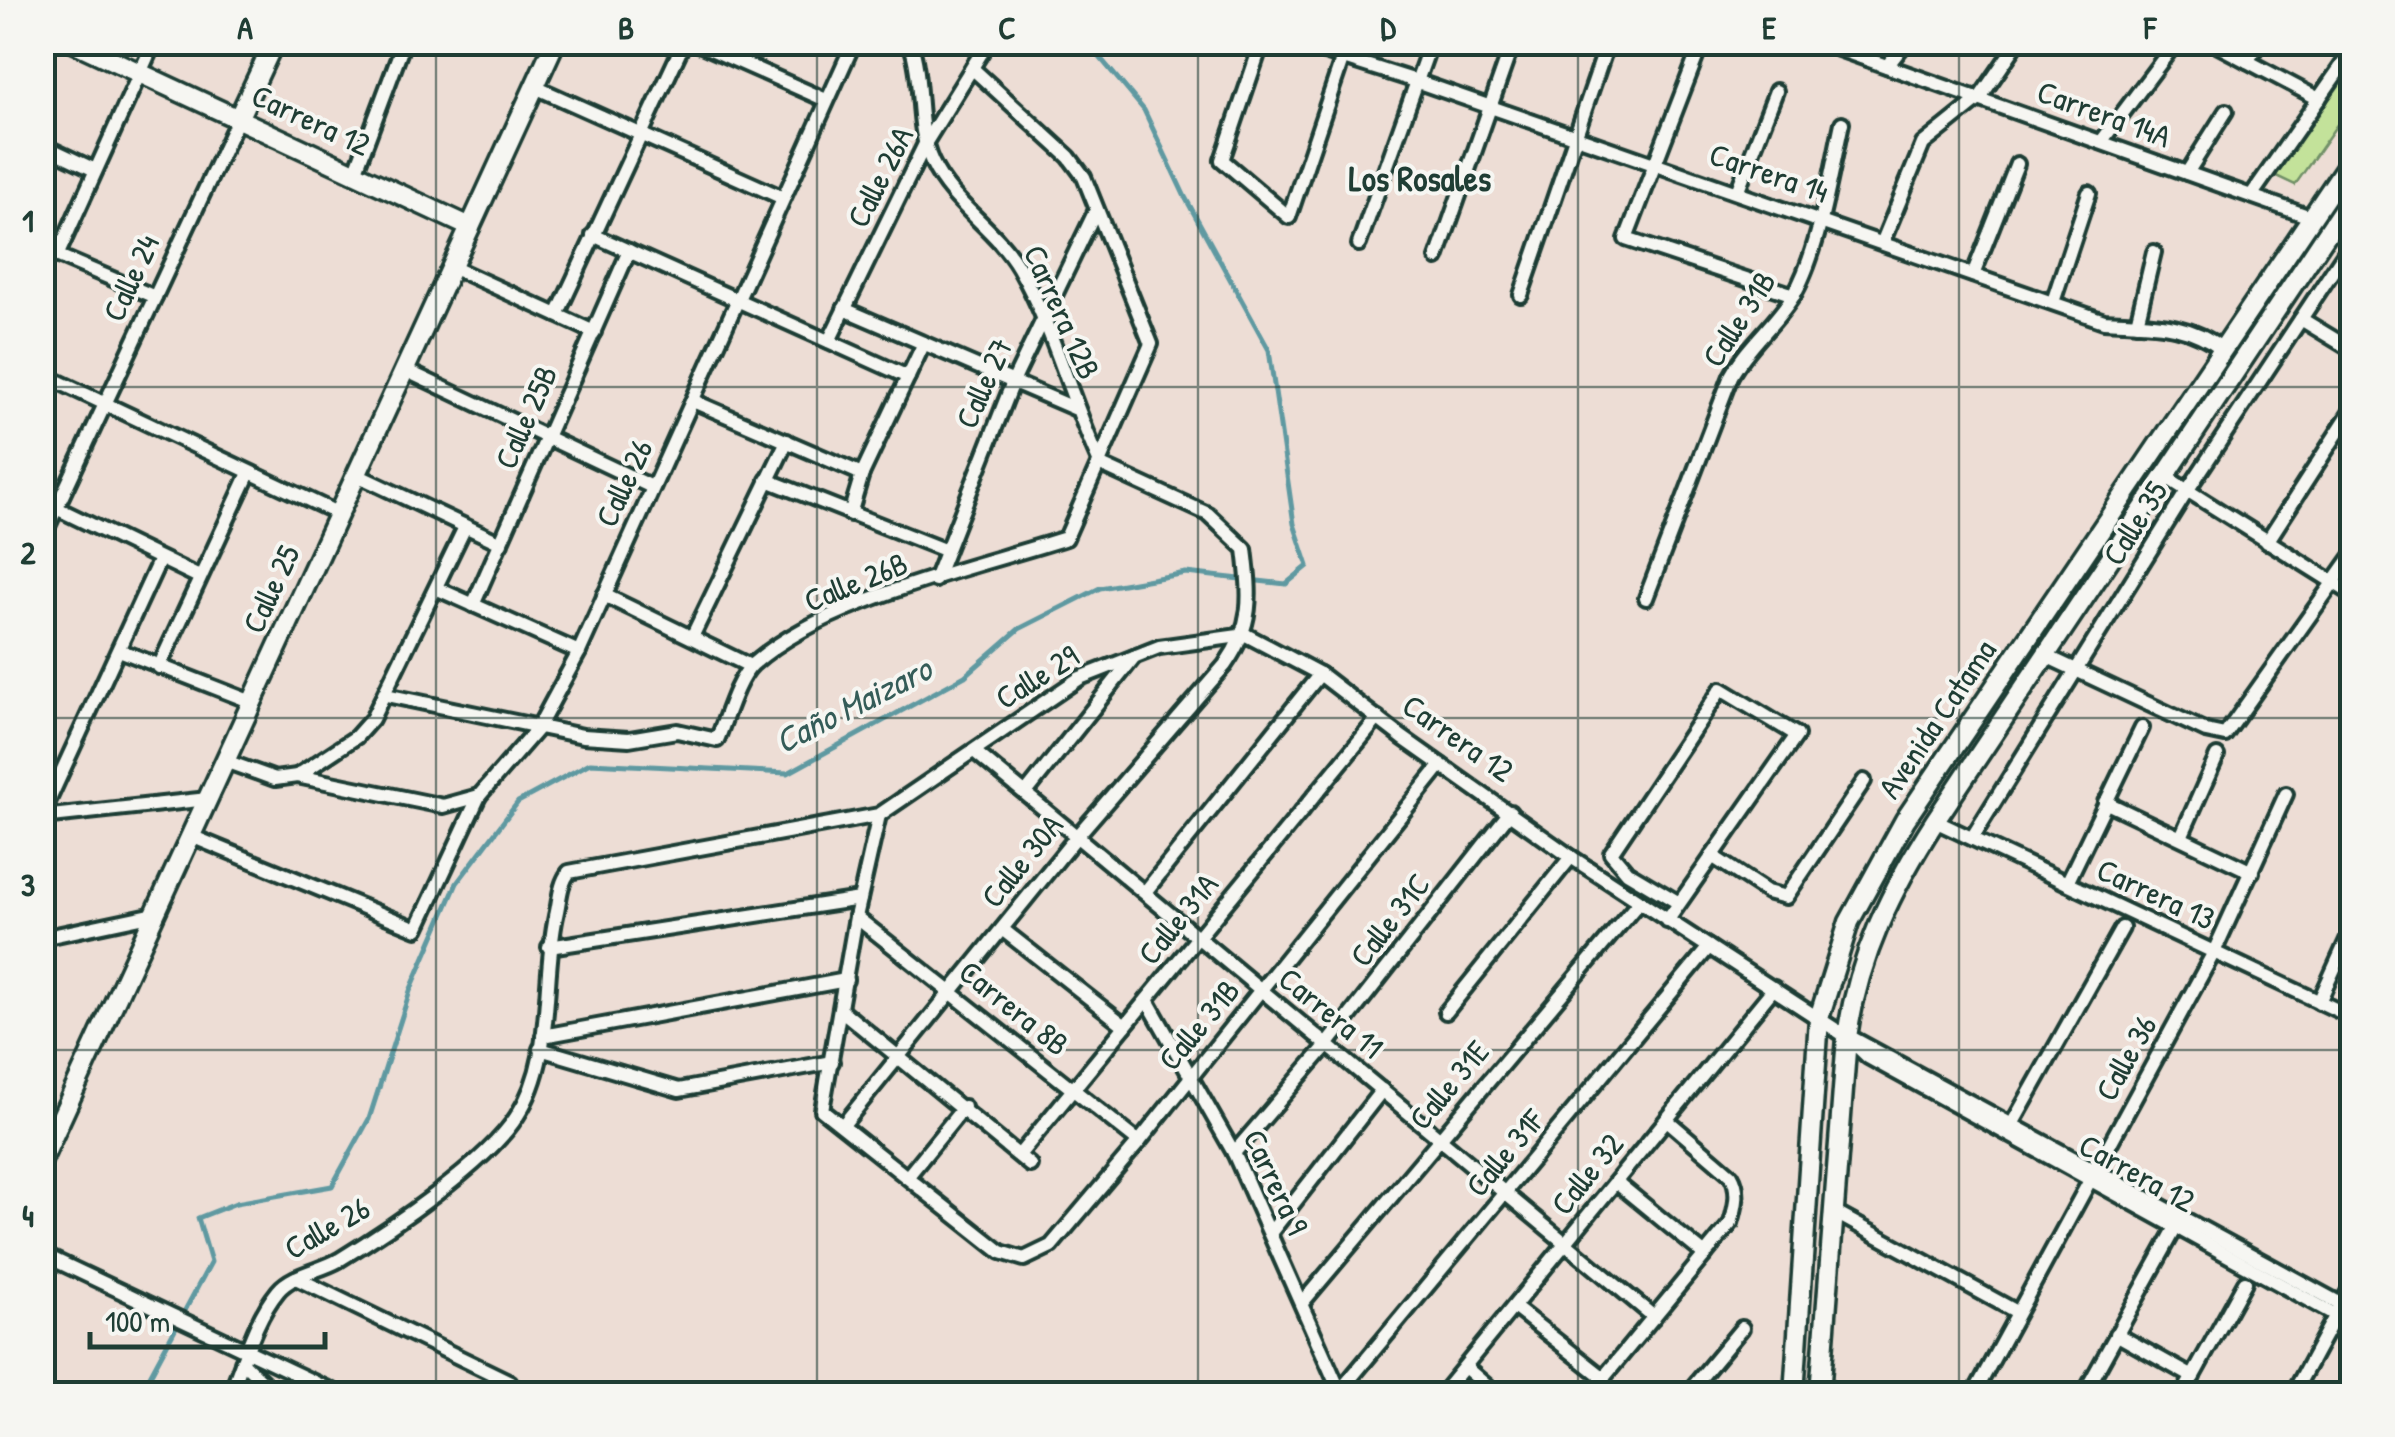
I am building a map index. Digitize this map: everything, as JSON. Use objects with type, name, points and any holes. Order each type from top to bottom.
[{"type":"main road","name":"Carrera 12","points":[[73,42],[470,226]]},
{"type":"main road","name":"Calle 24","points":[[238,119],[274,42]]},
{"type":"main road","name":"Calle 25","points":[[42,1160],[555,42]]},
{"type":"main road","name":"Avenida Catama","points":[[1794,1394],[1820,1018],[1849,922],[1889,844],[2352,158]]},
{"type":"main road","name":"Avenida Catama","points":[[1822,1394],[1847,1037],[1871,940],[1893,890],[1935,821],[2352,196]]},
{"type":"street","points":[[57,256],[154,42]]},
{"type":"street","points":[[354,173],[404,42]]},
{"type":"street","points":[[557,315],[684,42]]},
{"type":"street","points":[[695,42],[730,49],[826,100]]},
{"type":"street","name":"Calle 26","points":[[191,836],[417,930],[478,796],[538,728],[578,652],[854,42]]},
{"type":"street","points":[[910,42],[920,74],[926,142]]},
{"type":"street","name":"Calle 26A","points":[[829,341],[926,142],[988,42]]},
{"type":"street","points":[[1262,42],[1222,160],[1289,217],[1346,49]]},
{"type":"street","name":"Carrera 14","points":[[1294,42],[1346,49],[1416,80],[2104,321],[2200,332],[2224,350]]},
{"type":"street","points":[[1358,244],[1431,42]]},
{"type":"street","points":[[1437,258],[1513,42]]},
{"type":"street","points":[[1521,296],[1608,42]]},
{"type":"street","points":[[1702,42],[1652,162],[1626,239],[1794,296]]},
{"type":"street","name":"Carrera 14A","points":[[1819,42],[2313,218]]},
{"type":"street","points":[[1887,66],[1906,42]]},
{"type":"street","points":[[1883,241],[1923,144],[1980,99],[2018,42]]},
{"type":"street","points":[[2101,142],[2176,42]]},
{"type":"street","points":[[2211,42],[2319,99]]},
{"type":"street","points":[[2246,61],[2260,42]]},
{"type":"street","points":[[2251,196],[2352,51]]},
{"type":"street","points":[[974,70],[1078,167],[1090,188],[1095,212],[1151,344],[1101,465],[1199,509],[1246,549],[1246,635]]},
{"type":"street","points":[[534,87],[783,198]]},
{"type":"street","points":[[1737,192],[1776,91]]},
{"type":"street","points":[[2186,173],[2226,111]]},
{"type":"street","name":"Calle 24","points":[[42,539],[238,119]]},
{"type":"street","name":"Calle 31B","points":[[1646,598],[1731,376],[1744,351],[1794,296],[1820,220],[1842,123]]},
{"type":"street","name":"Carrera 12B","points":[[926,142],[951,192],[1010,254],[1043,320],[1074,408],[1101,465]]},
{"type":"street","points":[[44,151],[96,170]]},
{"type":"street","points":[[1973,275],[2017,164]]},
{"type":"street","points":[[2053,302],[2089,193]]},
{"type":"street","name":"Calle 27","points":[[935,580],[1013,382],[1095,212]]},
{"type":"street","points":[[593,236],[908,376]]},
{"type":"street","name":"Calle 35","points":[[1972,838],[2187,491],[2352,242]]},
{"type":"street","points":[[42,249],[155,297]]},
{"type":"street","name":"Calle 25B","points":[[473,606],[629,251]]},
{"type":"street","points":[[2136,323],[2154,252]]},
{"type":"street","points":[[452,268],[594,332]]},
{"type":"street","points":[[844,309],[1074,408]]},
{"type":"street","points":[[2301,318],[2352,350]]},
{"type":"street","name":"Calle 26B","points":[[850,514],[862,474],[924,343]]},
{"type":"street","points":[[405,370],[652,487]]},
{"type":"street","points":[[42,374],[339,514]]},
{"type":"street","points":[[693,400],[862,474]]},
{"type":"street","points":[[2267,542],[2352,410]]},
{"type":"street","points":[[693,635],[786,441]]},
{"type":"street","name":"Calle 26B","points":[[750,666],[858,605],[1066,538],[1101,465]]},
{"type":"street","points":[[159,666],[249,473]]},
{"type":"street","points":[[357,475],[500,543]]},
{"type":"street","points":[[2166,477],[2352,594]]},
{"type":"street","points":[[767,480],[944,550]]},
{"type":"street","points":[[42,501],[199,577]]},
{"type":"street","points":[[297,776],[356,736],[386,695],[465,527]]},
{"type":"street","points":[[2046,656],[2206,731],[2225,735],[2352,556]]},
{"type":"street","points":[[42,816],[160,559]]},
{"type":"street","points":[[438,589],[578,652]]},
{"type":"street","points":[[386,695],[538,728],[629,739],[677,731],[717,740],[750,666],[693,635],[604,596]]},
{"type":"street","name":"Carrera 12","points":[[1246,635],[1320,674],[1441,766],[1571,857],[1820,1018],[1868,1057],[2010,1130],[2169,1222],[2344,1311],[2352,1324]]},
{"type":"street","name":"Calle 29","points":[[879,815],[1060,690],[1136,655],[1182,642],[1246,635]]},
{"type":"street","name":"Calle 30A","points":[[843,1125],[1246,635]]},
{"type":"street","points":[[119,650],[252,702]]},
{"type":"street","points":[[1026,793],[1136,655]]},
{"type":"street","points":[[1145,892],[1320,674]]},
{"type":"street","points":[[1667,921],[1796,735],[1721,689],[1611,853],[1627,872],[1679,903]]},
{"type":"street","name":"Calle 31A","points":[[1020,1154],[1378,718]]},
{"type":"street","points":[[2067,883],[2142,728]]},
{"type":"street","name":"Carrera 11","points":[[974,751],[1654,1317]]},
{"type":"street","points":[[2181,837],[2218,756]]},
{"type":"street","points":[[225,762],[275,779],[297,776],[443,806],[478,796]]},
{"type":"street","name":"Calle 31B","points":[[908,1176],[1001,1252],[1024,1259],[1051,1246],[1262,994],[1441,766]]},
{"type":"street","points":[[1712,856],[1767,892],[1786,896],[1864,781]]},
{"type":"street","name":"Calle 36","points":[[1974,1394],[2214,952],[2286,794]]},
{"type":"street","points":[[42,816],[208,799]]},
{"type":"street","points":[[2105,802],[2252,872]]},
{"type":"street","name":"Calle 31C","points":[[1234,1154],[1327,1045],[1510,812]]},
{"type":"street","points":[[879,815],[856,916],[822,1110],[908,1176],[964,1107]]},
{"type":"street","name":"Calle 26","points":[[230,1394],[276,1292],[353,1250],[493,1144],[526,1100],[542,1042],[549,948],[563,880],[579,867],[879,815]]},
{"type":"street","name":"Carrera 13","points":[[1935,821],[2352,1018]]},
{"type":"street","points":[[1446,1012],[1571,857]]},
{"type":"street","points":[[549,948],[860,899]]},
{"type":"street","name":"Calle 31E","points":[[1302,1302],[1639,902]]},
{"type":"street","points":[[42,938],[155,914]]},
{"type":"street","name":"Carrera 8B","points":[[856,916],[1139,1142]]},
{"type":"street","points":[[2010,1130],[2122,928]]},
{"type":"street","points":[[1002,929],[1125,1026]]},
{"type":"street","points":[[2319,1002],[2352,930]]},
{"type":"street","name":"Calle 31F","points":[[1340,1393],[1708,947]]},
{"type":"street","points":[[542,1042],[846,980]]},
{"type":"street","name":"Calle 32","points":[[1442,1394],[1774,988]]},
{"type":"street","name":"Carrera 9","points":[[1146,1000],[1234,1154],[1340,1393]]},
{"type":"street","points":[[842,1010],[1030,1165]]},
{"type":"street","points":[[542,1042],[679,1090],[832,1062]]},
{"type":"street","points":[[1271,1232],[1382,1090]]},
{"type":"street","points":[[1590,1394],[1731,1222],[1736,1200],[1734,1180],[1667,1120]]},
{"type":"street","points":[[1616,1182],[1705,1255]]},
{"type":"street","points":[[1834,1212],[2017,1312]]},
{"type":"street","points":[[2084,1394],[2169,1222]]},
{"type":"street","points":[[42,1254],[201,1331],[265,1384],[269,1394]]},
{"type":"street","points":[[296,1278],[507,1388]]},
{"type":"street","points":[[2183,1394],[2246,1282]]},
{"type":"street","points":[[2293,1394],[2344,1311],[2352,1285]]},
{"type":"street","points":[[1514,1306],[1604,1378]]},
{"type":"street","points":[[1687,1394],[1742,1328]]},
{"type":"street","points":[[2116,1334],[2193,1378]]},
{"type":"street","points":[[242,1364],[244,1394]]},
{"type":"street","points":[[242,1364],[339,1394]]},
{"type":"street","points":[[1465,1367],[1496,1394]]},
{"type":"green space","points":[[2352,61],[2352,103],[2295,185],[2274,175]]},
{"type":"waterway","name":"Caño Maizaro","points":[[140,1394],[211,1262],[198,1218],[236,1203],[332,1186],[369,1119],[410,991],[457,883],[518,802],[590,763],[788,773],[965,676],[1019,629],[1100,588],[1186,573],[1286,584],[1308,566],[1294,524],[1269,350],[1185,197],[1144,110],[1087,42]]},
{"type":"district","name":"Los Rosales","points":[[1420,179]]}]
